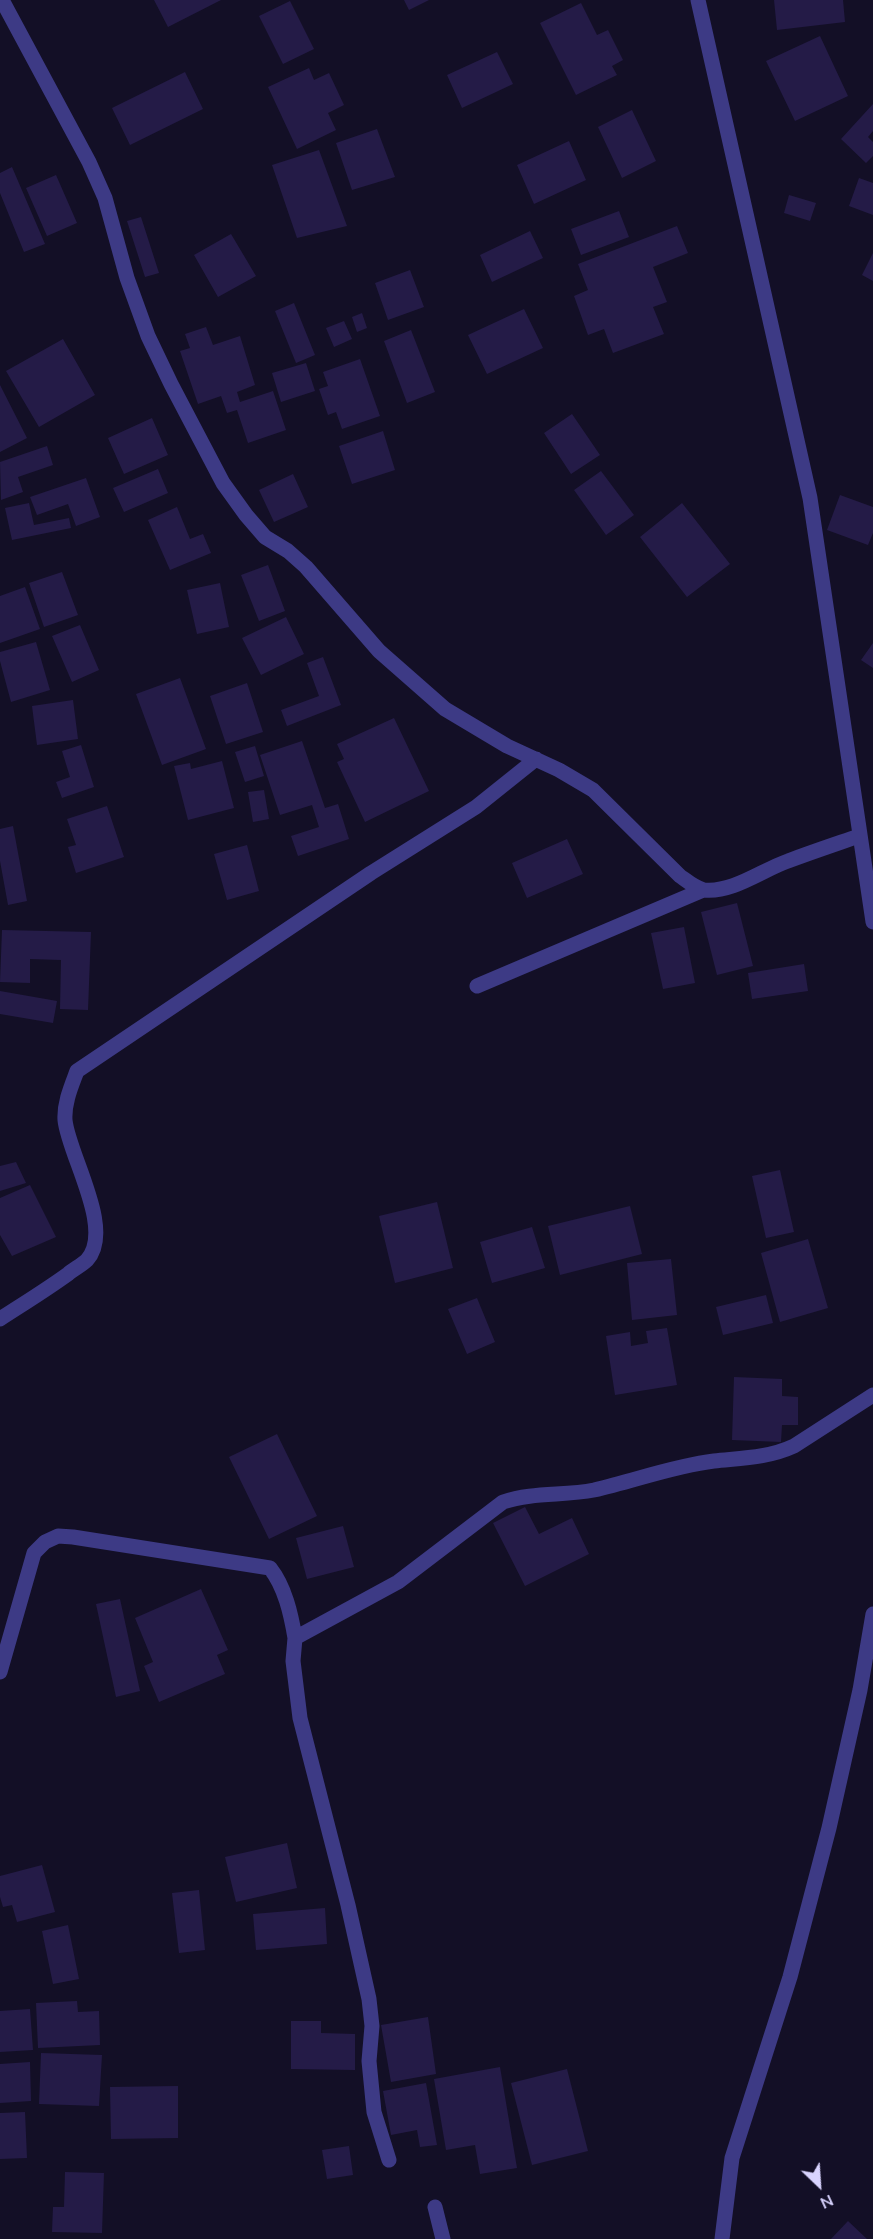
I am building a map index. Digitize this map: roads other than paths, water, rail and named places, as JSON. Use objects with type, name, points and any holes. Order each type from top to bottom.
[{"type":"street","points":[[2,0],[90,162],[105,198],[128,278],[148,336],[198,437],[223,483],[240,507],[265,537],[306,567],[379,651],[445,709],[507,746],[559,770],[593,790],[680,876],[703,890]]},
{"type":"street","points":[[698,0],[810,498],[859,836],[870,883],[873,922]]},
{"type":"street","points":[[0,1319],[78,1267],[87,1260],[92,1251],[95,1239],[93,1211],[65,1121],[68,1094],[77,1071],[371,873],[476,807],[536,759]]},
{"type":"street","points":[[477,986],[703,890],[722,889],[737,884],[786,862],[859,836]]},
{"type":"street","points":[[295,1638],[398,1582],[475,1525],[489,1511],[504,1502],[521,1496],[591,1490],[694,1465],[759,1458],[782,1452],[873,1395]]},
{"type":"street","points":[[0,1672],[34,1553],[45,1542],[58,1536],[103,1540],[270,1568],[279,1580],[292,1619],[295,1638],[293,1661],[300,1718],[348,1905],[369,1999],[372,2026],[369,2061],[374,2112],[389,2160]]},
{"type":"street","points":[[722,2239],[732,2158],[790,1977],[829,1828],[871,1647],[873,1614]]},
{"type":"street","points":[[435,2207],[443,2239]]}]
